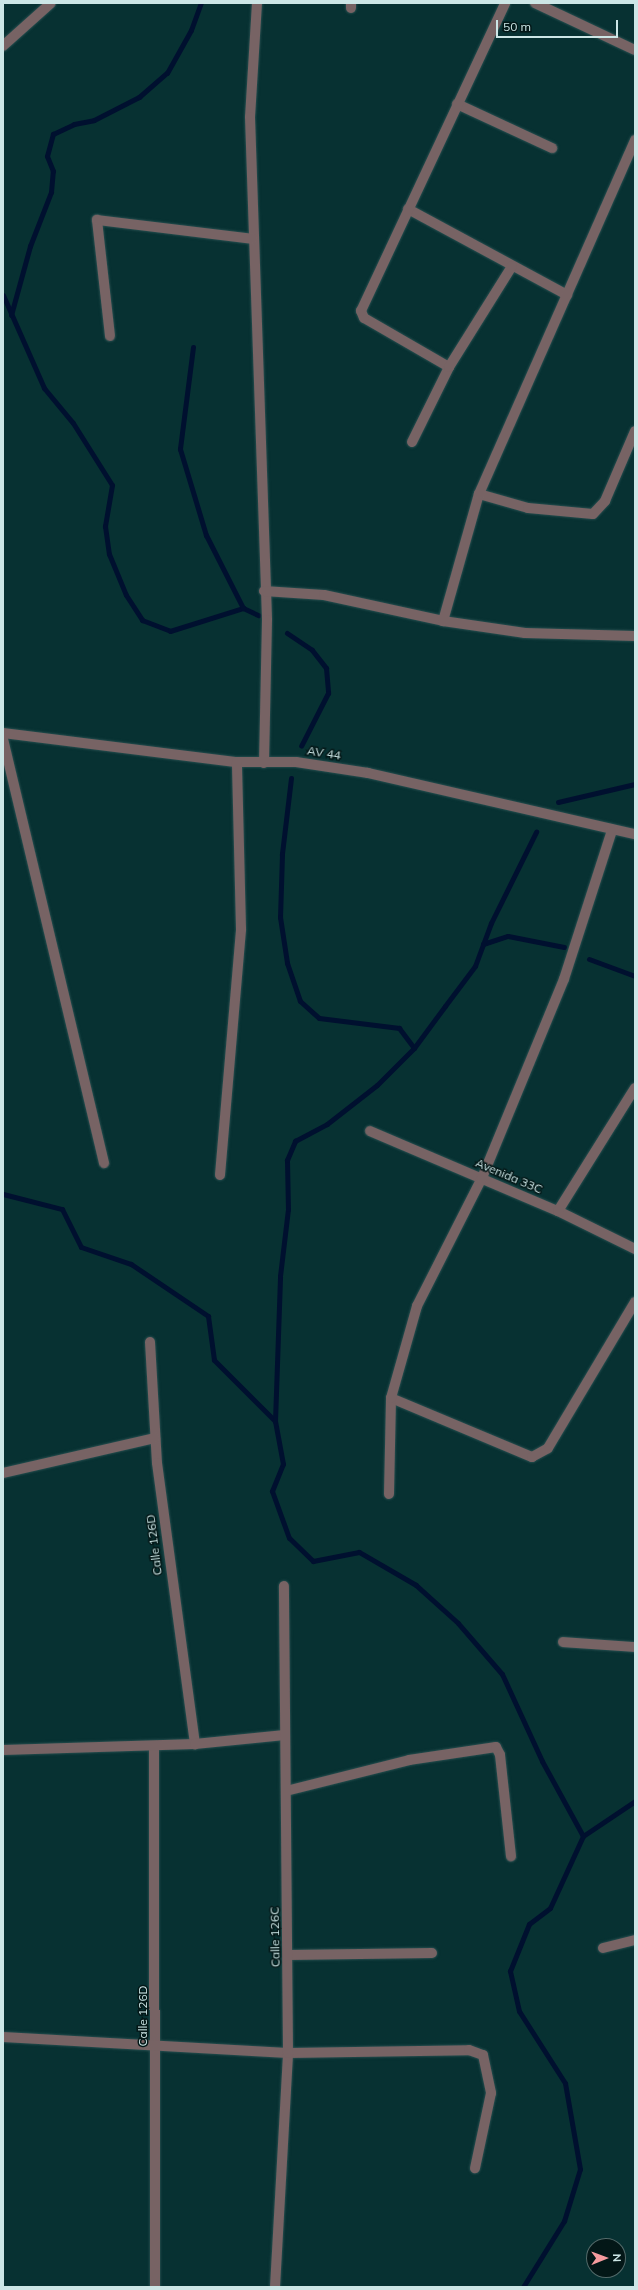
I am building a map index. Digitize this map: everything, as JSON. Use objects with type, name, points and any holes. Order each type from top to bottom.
[{"type":"street","points":[[3,46],[51,3]]},
{"type":"street","points":[[257,3],[250,117],[264,591],[264,763]]},
{"type":"street","points":[[449,367],[364,318],[361,311],[505,3]]},
{"type":"street","points":[[535,3],[635,50]]},
{"type":"street","points":[[457,104],[552,148]]},
{"type":"street","points":[[443,621],[479,494],[635,140]]},
{"type":"street","points":[[408,209],[567,295]]},
{"type":"street","points":[[110,336],[96,220],[253,239]]},
{"type":"street","points":[[412,442],[449,367],[512,266]]},
{"type":"street","points":[[479,494],[528,508],[593,514],[605,501],[635,431]]},
{"type":"street","points":[[264,591],[324,595],[443,621],[525,632],[635,636]]},
{"type":"street","name":"AV 44","points":[[3,733],[237,762],[296,762],[368,773],[612,830],[635,834]]},
{"type":"street","points":[[3,740],[104,1163]]},
{"type":"street","points":[[220,1175],[241,929],[237,762]]},
{"type":"street","points":[[389,1494],[391,1398],[417,1306],[482,1178],[564,979],[612,830]]},
{"type":"street","points":[[558,1211],[635,1088]]},
{"type":"street","name":"Avenida 33C","points":[[370,1131],[558,1211],[635,1249]]},
{"type":"street","points":[[391,1398],[532,1457],[548,1448],[635,1302]]},
{"type":"street","name":"Calle 126D","points":[[150,1342],[155,1438],[195,1744]]},
{"type":"street","points":[[3,1474],[155,1438]]},
{"type":"street","name":"Calle 126C","points":[[275,2287],[288,2053],[284,1586]]},
{"type":"street","points":[[563,1642],[635,1647]]},
{"type":"street","points":[[3,1750],[195,1744],[285,1734]]},
{"type":"street","name":"Calle 126D","points":[[154,1746],[156,2043],[155,2287]]},
{"type":"street","points":[[286,1791],[409,1760],[496,1747],[500,1755],[511,1856]]},
{"type":"street","points":[[603,1948],[635,1940]]},
{"type":"street","points":[[288,1955],[432,1953]]},
{"type":"street","points":[[3,2037],[156,2043],[288,2053],[469,2050],[483,2055],[492,2092],[476,2168]]},
{"type":"waterway","points":[[11,315],[30,246],[51,192],[53,171],[47,156],[53,134],[74,124],[94,120],[139,97],[167,73],[191,30],[201,3]]},
{"type":"waterway","points":[[3,295],[44,388],[73,423],[112,485],[105,526],[109,554],[126,595],[142,620],[170,631],[243,608],[258,615]]},
{"type":"waterway","points":[[193,347],[180,449],[206,535],[243,608]]},
{"type":"waterway","points":[[287,633],[312,650],[326,668],[328,693],[301,746]]},
{"type":"waterway","points":[[291,778],[282,854],[280,917],[287,963],[300,1001],[319,1018],[399,1028],[414,1048]]},
{"type":"waterway","points":[[558,802],[635,784]]},
{"type":"waterway","points":[[523,2287],[564,2221],[580,2169],[565,2083],[519,2011],[510,1971],[529,1924],[550,1908],[583,1836],[542,1761],[502,1674],[458,1623],[416,1585],[359,1552],[313,1561],[289,1538],[272,1491],[283,1464],[275,1421],[280,1276],[288,1209],[287,1160],[295,1141],[327,1124],[377,1085],[414,1048],[475,966],[491,923],[536,832]]},
{"type":"waterway","points":[[483,944],[508,936],[564,947]]},
{"type":"waterway","points":[[589,959],[635,976]]},
{"type":"waterway","points":[[3,1194],[62,1209],[81,1247],[131,1264],[208,1316],[214,1360],[275,1421]]},
{"type":"waterway","points":[[583,1836],[635,1801]]}]
